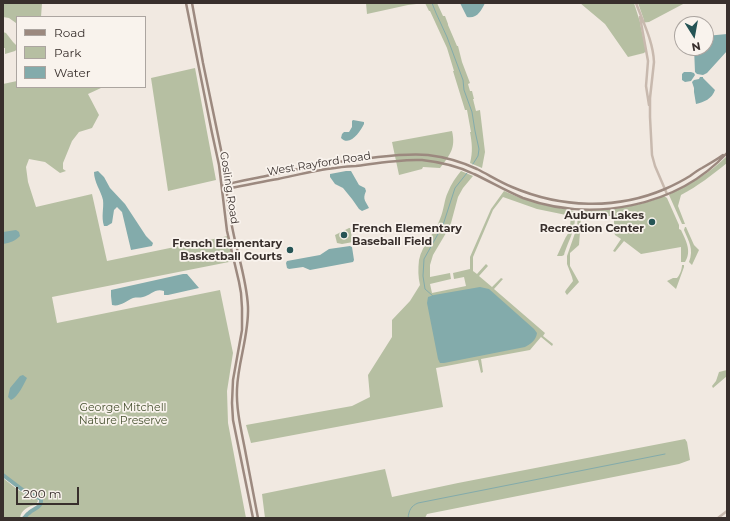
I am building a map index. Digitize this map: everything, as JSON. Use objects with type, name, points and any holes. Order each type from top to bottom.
[{"type":"main road","name":"Gosling Road","points":[[186,3],[217,157],[227,231],[239,282],[242,308],[242,330],[235,363],[232,388],[232,411],[253,518]]},
{"type":"main road","name":"Gosling Road","points":[[192,3],[227,184],[231,221],[248,307],[246,335],[238,382],[238,408],[258,518]]},
{"type":"main road","name":"West Rayford Road","points":[[222,186],[313,166],[411,154],[449,159],[474,168],[511,187],[542,198],[562,202],[591,204],[618,202],[640,198],[665,189],[690,176],[727,153]]},
{"type":"main road","name":"West Rayford Road","points":[[222,190],[334,168],[384,162],[422,160],[458,167],[509,192],[540,203],[563,208],[592,210],[619,208],[641,203],[667,194],[692,181],[719,161],[727,153]]},
{"type":"main road","points":[[383,157],[384,162]]},
{"type":"street","points":[[636,3],[654,56],[650,94],[652,155],[667,194]]},
{"type":"street","points":[[638,8],[648,58],[646,89],[650,110]]},
{"type":"street","points":[[718,518],[727,511]]},
{"type":"green space","points":[[3,3],[42,3],[41,16],[16,16],[16,23],[9,18],[3,17]]},
{"type":"green space","points":[[366,3],[425,3],[408,5],[367,14]]},
{"type":"green space","points":[[425,3],[437,3],[443,16],[445,16],[458,46],[470,83],[468,84],[470,91],[472,91],[476,111],[480,110],[485,152],[482,168],[470,163],[472,144],[467,110],[465,110],[447,48]]},
{"type":"green space","points":[[580,3],[634,3],[640,22],[644,20],[638,3],[685,3],[649,22],[640,23],[646,51],[644,53],[628,57],[605,24]]},
{"type":"green space","points":[[3,32],[6,33],[16,45],[16,50],[5,54],[5,48],[3,48]]},
{"type":"green space","points":[[195,68],[216,180],[168,191],[151,78]]},
{"type":"green space","name":"George Mitchell Nature Preserve","points":[[16,81],[16,88],[101,88],[88,94],[99,115],[92,128],[79,132],[72,141],[63,163],[63,169],[66,171],[60,173],[45,162],[29,159],[26,167],[28,182],[36,207],[92,194],[107,261],[228,236],[234,261],[52,297],[57,323],[220,290],[233,353],[227,391],[228,423],[246,518],[24,518],[39,506],[41,499],[24,491],[3,475],[3,84]]},
{"type":"green space","points":[[452,131],[453,147],[447,159],[440,168],[423,167],[422,169],[399,175],[392,142]]},
{"type":"green space","points":[[727,156],[727,163],[699,184],[681,195],[678,206],[685,224],[682,224],[669,195],[700,177]]},
{"type":"green space","points":[[461,171],[473,176],[458,197],[451,223],[433,255],[430,265],[430,277],[450,273],[451,279],[430,284],[432,293],[466,286],[464,277],[454,279],[453,273],[470,269],[470,257],[491,209],[504,191],[540,204],[574,211],[574,228],[564,255],[557,256],[569,232],[568,229],[570,226],[571,216],[537,209],[503,197],[493,210],[473,257],[473,271],[477,274],[486,264],[488,266],[479,276],[492,287],[501,278],[503,279],[494,289],[545,333],[543,336],[553,344],[552,346],[541,337],[530,350],[481,359],[483,372],[481,373],[478,360],[436,368],[443,407],[251,443],[246,425],[352,406],[370,397],[368,375],[392,337],[392,320],[410,301],[420,285],[418,270],[419,260],[426,244],[438,224],[451,186]]},
{"type":"green space","points":[[664,196],[667,198],[679,225],[679,229],[681,230],[686,242],[688,254],[685,262],[681,262],[681,247],[641,254],[624,241],[615,252],[613,251],[621,239],[615,235],[613,216],[582,216],[580,230],[577,229],[578,213],[580,210],[623,208]]},
{"type":"green space","points":[[685,227],[694,245],[699,250],[692,265],[689,262],[691,249],[684,230]]},
{"type":"green space","name":"French Elementary Baseball Field","points":[[349,228],[353,242],[342,244],[337,243],[335,235]]},
{"type":"green space","points":[[580,232],[579,245],[570,253],[570,266],[579,282],[567,295],[565,292],[573,281],[567,264],[567,256],[575,233]]},
{"type":"green space","points":[[682,265],[684,265],[684,267],[676,289],[667,281],[677,278],[681,272]]},
{"type":"green space","points":[[727,370],[727,376],[713,388],[712,386],[716,381],[719,372]]},
{"type":"green space","points":[[685,439],[687,442],[690,460],[679,464],[427,514],[425,518],[265,518],[262,494],[385,469],[392,497]]},
{"type":"green space","points":[[3,478],[18,490],[37,499],[38,501],[36,505],[30,506],[23,511],[20,518],[3,518]]},
{"type":"water","points":[[460,3],[485,3],[476,16],[467,17]]},
{"type":"water","points":[[727,34],[727,51],[707,73],[703,75],[697,74],[695,72],[694,56],[714,56],[714,35]]},
{"type":"water","points":[[684,72],[694,73],[695,75],[691,81],[685,82],[682,80],[682,74]]},
{"type":"water","points":[[700,77],[703,77],[715,90],[710,98],[696,104],[692,82]]},
{"type":"water","points":[[353,120],[364,122],[364,124],[360,131],[351,140],[344,140],[341,138],[342,134],[344,132],[349,132],[352,127]]},
{"type":"water","points":[[98,171],[104,177],[110,188],[125,204],[146,236],[153,243],[152,246],[131,250],[122,212],[117,207],[114,210],[112,223],[104,226],[103,200],[94,176],[94,172]]},
{"type":"water","points":[[351,171],[359,185],[365,188],[366,191],[364,198],[369,208],[362,211],[359,209],[343,188],[335,184],[330,177],[330,174]]},
{"type":"water","points":[[16,230],[19,232],[20,236],[12,242],[3,244],[3,232]]},
{"type":"water","points":[[352,247],[353,262],[310,270],[303,267],[287,268],[287,261],[320,255],[329,249]]},
{"type":"water","points":[[187,274],[199,288],[168,295],[164,295],[164,291],[158,290],[143,297],[133,298],[120,304],[112,305],[111,290]]},
{"type":"water","points":[[480,287],[489,289],[534,329],[537,333],[536,338],[525,347],[440,363],[427,303],[428,297]]},
{"type":"water","points":[[23,375],[27,378],[18,393],[11,400],[8,397],[10,388],[20,376]]},
{"type":"waterway","points":[[432,3],[447,37],[463,80],[464,90],[472,112],[479,149],[478,156],[473,164]]},
{"type":"waterway","points":[[433,296],[425,289],[423,276],[424,259],[443,225],[455,188],[467,173]]},
{"type":"waterway","points":[[408,518],[411,509],[418,503],[665,454]]},
{"type":"waterway","points":[[3,475],[24,491],[41,499],[39,506],[24,518]]},
{"type":"place","name":"Auburn Lakes Recreation Center","points":[[652,222]]},
{"type":"place","name":"French Elementary Baseball Field","points":[[344,235]]},
{"type":"place","name":"French Elementary Basketball Courts","points":[[290,250]]}]
